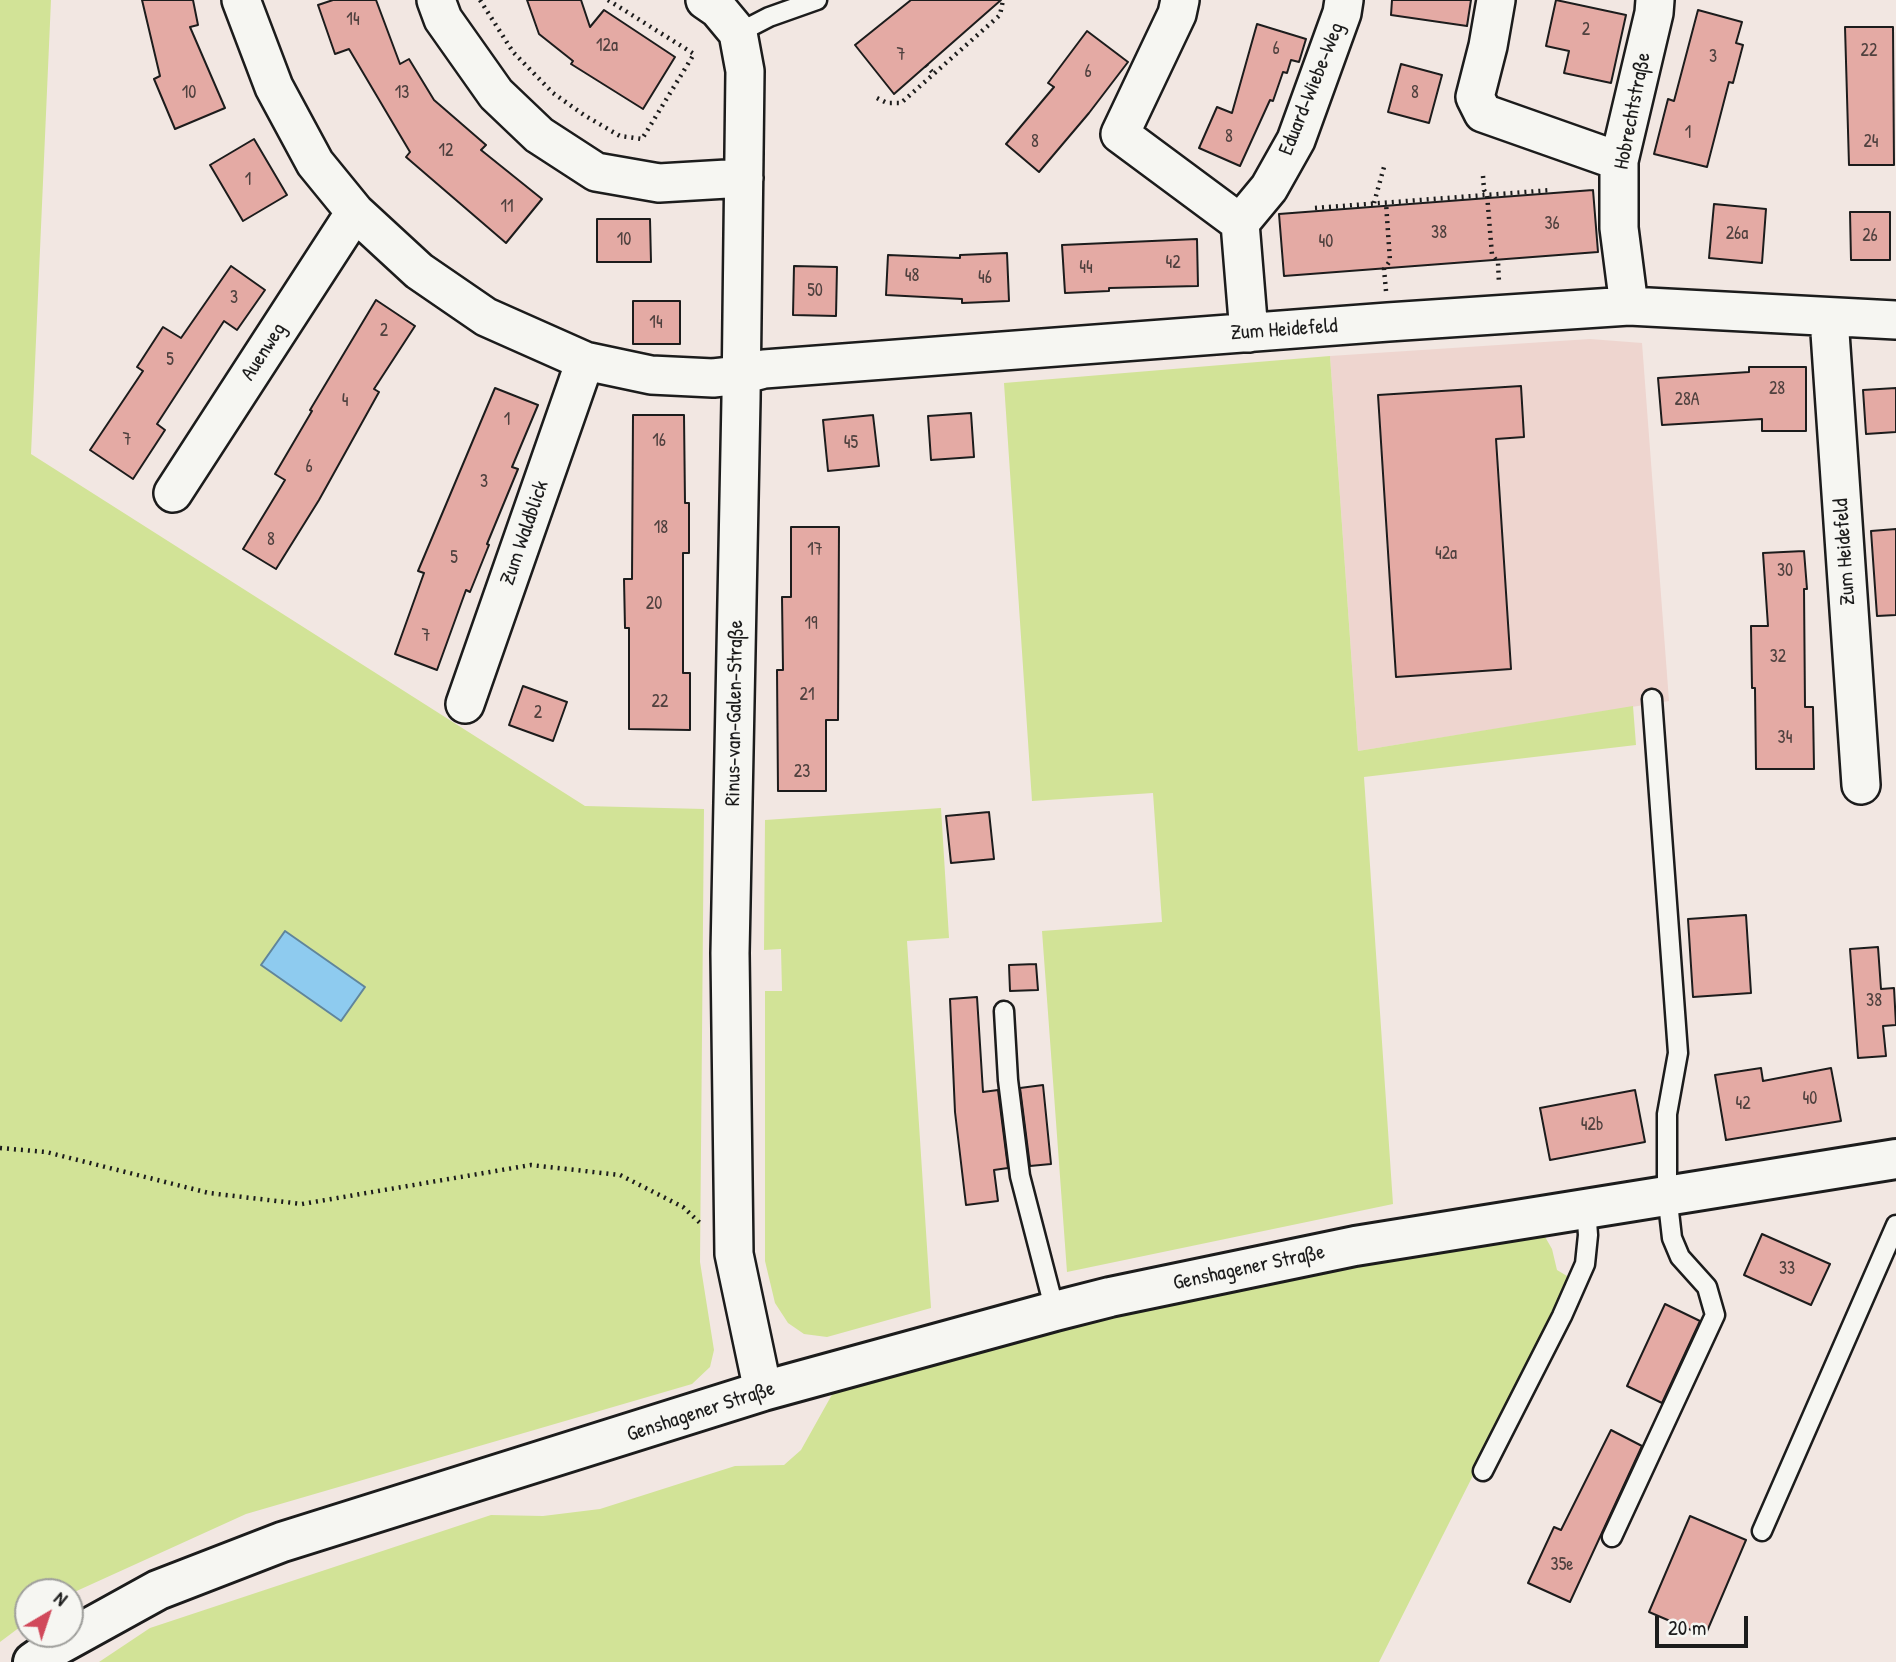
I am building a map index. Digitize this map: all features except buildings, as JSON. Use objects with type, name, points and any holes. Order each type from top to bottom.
[{"type":"street","name":"Zum Heidefeld","points":[[241,0],[274,87],[315,163],[355,212],[419,271],[486,317],[585,361],[651,375],[712,378],[764,369],[1629,306],[1896,320]]},
{"type":"street","points":[[436,0],[443,19],[496,94],[538,135],[596,172],[659,183],[744,178]]},
{"type":"street","name":"Rinus-van-Galen-Straße","points":[[705,0],[718,9],[737,33],[745,71],[730,953],[734,1254],[763,1391]]},
{"type":"street","points":[[1180,0],[1177,14],[1120,134],[1240,223],[1249,333]]},
{"type":"street","name":"Eduard-Wiebe-Weg","points":[[1240,223],[1269,188],[1296,139],[1342,13],[1344,0]]},
{"type":"street","points":[[1496,0],[1475,97],[1483,113],[1619,161]]},
{"type":"street","name":"Hobrechtstraße","points":[[1629,306],[1619,228],[1619,161],[1655,0]]},
{"type":"street","name":"Auenweg","points":[[173,493],[355,212]]},
{"type":"street","name":"Zum Heidefeld","points":[[1829,318],[1861,785]]},
{"type":"street","name":"Zum Waldblick","points":[[464,704],[585,361]]},
{"type":"street","name":"Genshagener Straße","points":[[33,1662],[53,1648],[158,1590],[282,1542],[763,1391],[1055,1311],[1355,1246],[1896,1159]]},
{"type":"lane","points":[[737,33],[769,17],[817,0]]},
{"type":"lane","points":[[1612,1537],[1715,1315],[1707,1287],[1680,1257],[1672,1238],[1667,1194],[1667,1114],[1678,1053],[1652,699]]},
{"type":"lane","points":[[1004,1011],[1008,1080],[1020,1176],[1055,1311]]},
{"type":"lane","points":[[1483,1471],[1562,1316],[1585,1264],[1586,1208]]},
{"type":"lane","points":[[1762,1531],[1896,1225]]},
{"type":"path","points":[[480,0],[513,52],[553,93],[584,116],[620,136],[642,139],[694,54],[608,0]]},
{"type":"path","points":[[877,98],[887,103],[901,103],[1000,15],[1003,0]]},
{"type":"path","points":[[926,65],[933,74]]},
{"type":"path","points":[[1374,203],[1384,167]]},
{"type":"path","points":[[1483,176],[1492,255],[1498,262],[1499,284]]},
{"type":"path","points":[[1315,208],[1552,190]]},
{"type":"path","points":[[1386,203],[1390,261],[1384,269],[1386,292]]},
{"type":"path","points":[[0,1148],[46,1152],[209,1193],[302,1204],[531,1165],[620,1175],[683,1207],[734,1254]]},
{"type":"shaded area","points":[[1590,339],[1642,343],[1669,701],[1358,751],[1330,356]]},
{"type":"green space","points":[[0,0],[51,0],[31,454],[585,806],[704,809],[700,1262],[714,1350],[710,1367],[692,1384],[246,1514],[84,1588],[84,1578],[14,1578],[14,1632],[0,1642]]},
{"type":"green space","points":[[1330,356],[1358,751],[1633,706],[1636,745],[1364,777],[1393,1204],[1067,1272],[1042,931],[1162,922],[1153,793],[1032,801],[1004,383]]},
{"type":"green space","points":[[941,808],[949,938],[907,941],[931,1308],[827,1337],[804,1334],[788,1323],[775,1303],[765,1261],[765,991],[782,991],[781,949],[764,950],[765,820]]},
{"type":"green space","points":[[1544,1235],[1552,1249],[1557,1270],[1572,1279],[1379,1662],[99,1662],[150,1628],[491,1515],[543,1516],[600,1509],[735,1466],[784,1465],[801,1450],[834,1391],[1127,1313],[1339,1267]]},
{"type":"water","points":[[285,931],[365,987],[341,1021],[261,965]]}]
